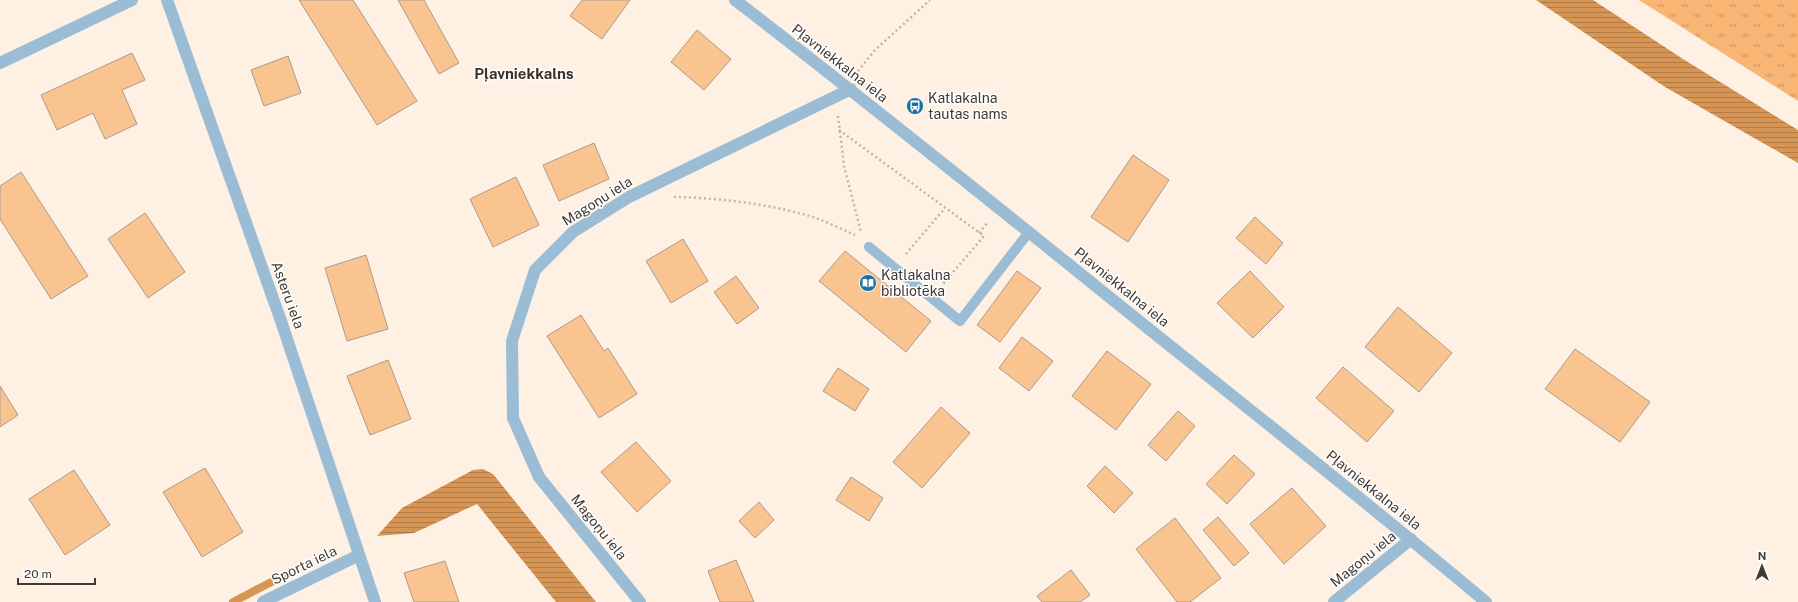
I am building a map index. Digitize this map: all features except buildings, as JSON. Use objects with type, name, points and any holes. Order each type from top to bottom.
[{"type":"street","points":[[0,63],[132,0]]},
{"type":"street","name":"Asteru iela","points":[[167,0],[281,321],[374,602]]},
{"type":"street","name":"Pļavniekkalna iela","points":[[735,0],[847,86],[1411,539],[1486,602]]},
{"type":"street","name":"Magoņu iela","points":[[640,602],[539,477],[513,418],[512,341],[535,270],[573,232],[629,197],[838,95],[847,86]]},
{"type":"street","name":"Magoņu iela","points":[[1334,602],[1411,539]]},
{"type":"street","name":"Sporta iela","points":[[263,602],[359,555]]},
{"type":"lane","points":[[869,247],[960,321],[1029,232]]},
{"type":"path","points":[[847,86],[875,50],[930,0]]},
{"type":"path","points":[[838,95],[839,130],[852,200],[863,238],[869,247]]},
{"type":"path","points":[[839,130],[984,236],[931,298]]},
{"type":"path","points":[[668,197],[699,198],[780,209],[816,218],[863,238]]},
{"type":"path","points":[[894,268],[945,208]]},
{"type":"green space","points":[[1639,0],[1798,0],[1798,101],[1795,99]]},
{"type":"shaded area","points":[[1536,0],[1593,0],[1683,59],[1798,130],[1798,163],[1665,87]]},
{"type":"shaded area","points":[[483,469],[493,474],[596,602],[556,602],[477,504],[414,533],[377,536],[402,508],[473,470]]},
{"type":"waterway","points":[[233,602],[283,576]]},
{"type":"place","name":"Katlakalna tautas nams","points":[[915,106]]},
{"type":"place","name":"Katlakalna bibliotēka","points":[[868,283]]},
{"type":"district","name":"Pļavniekkalns","points":[[524,74]]}]
